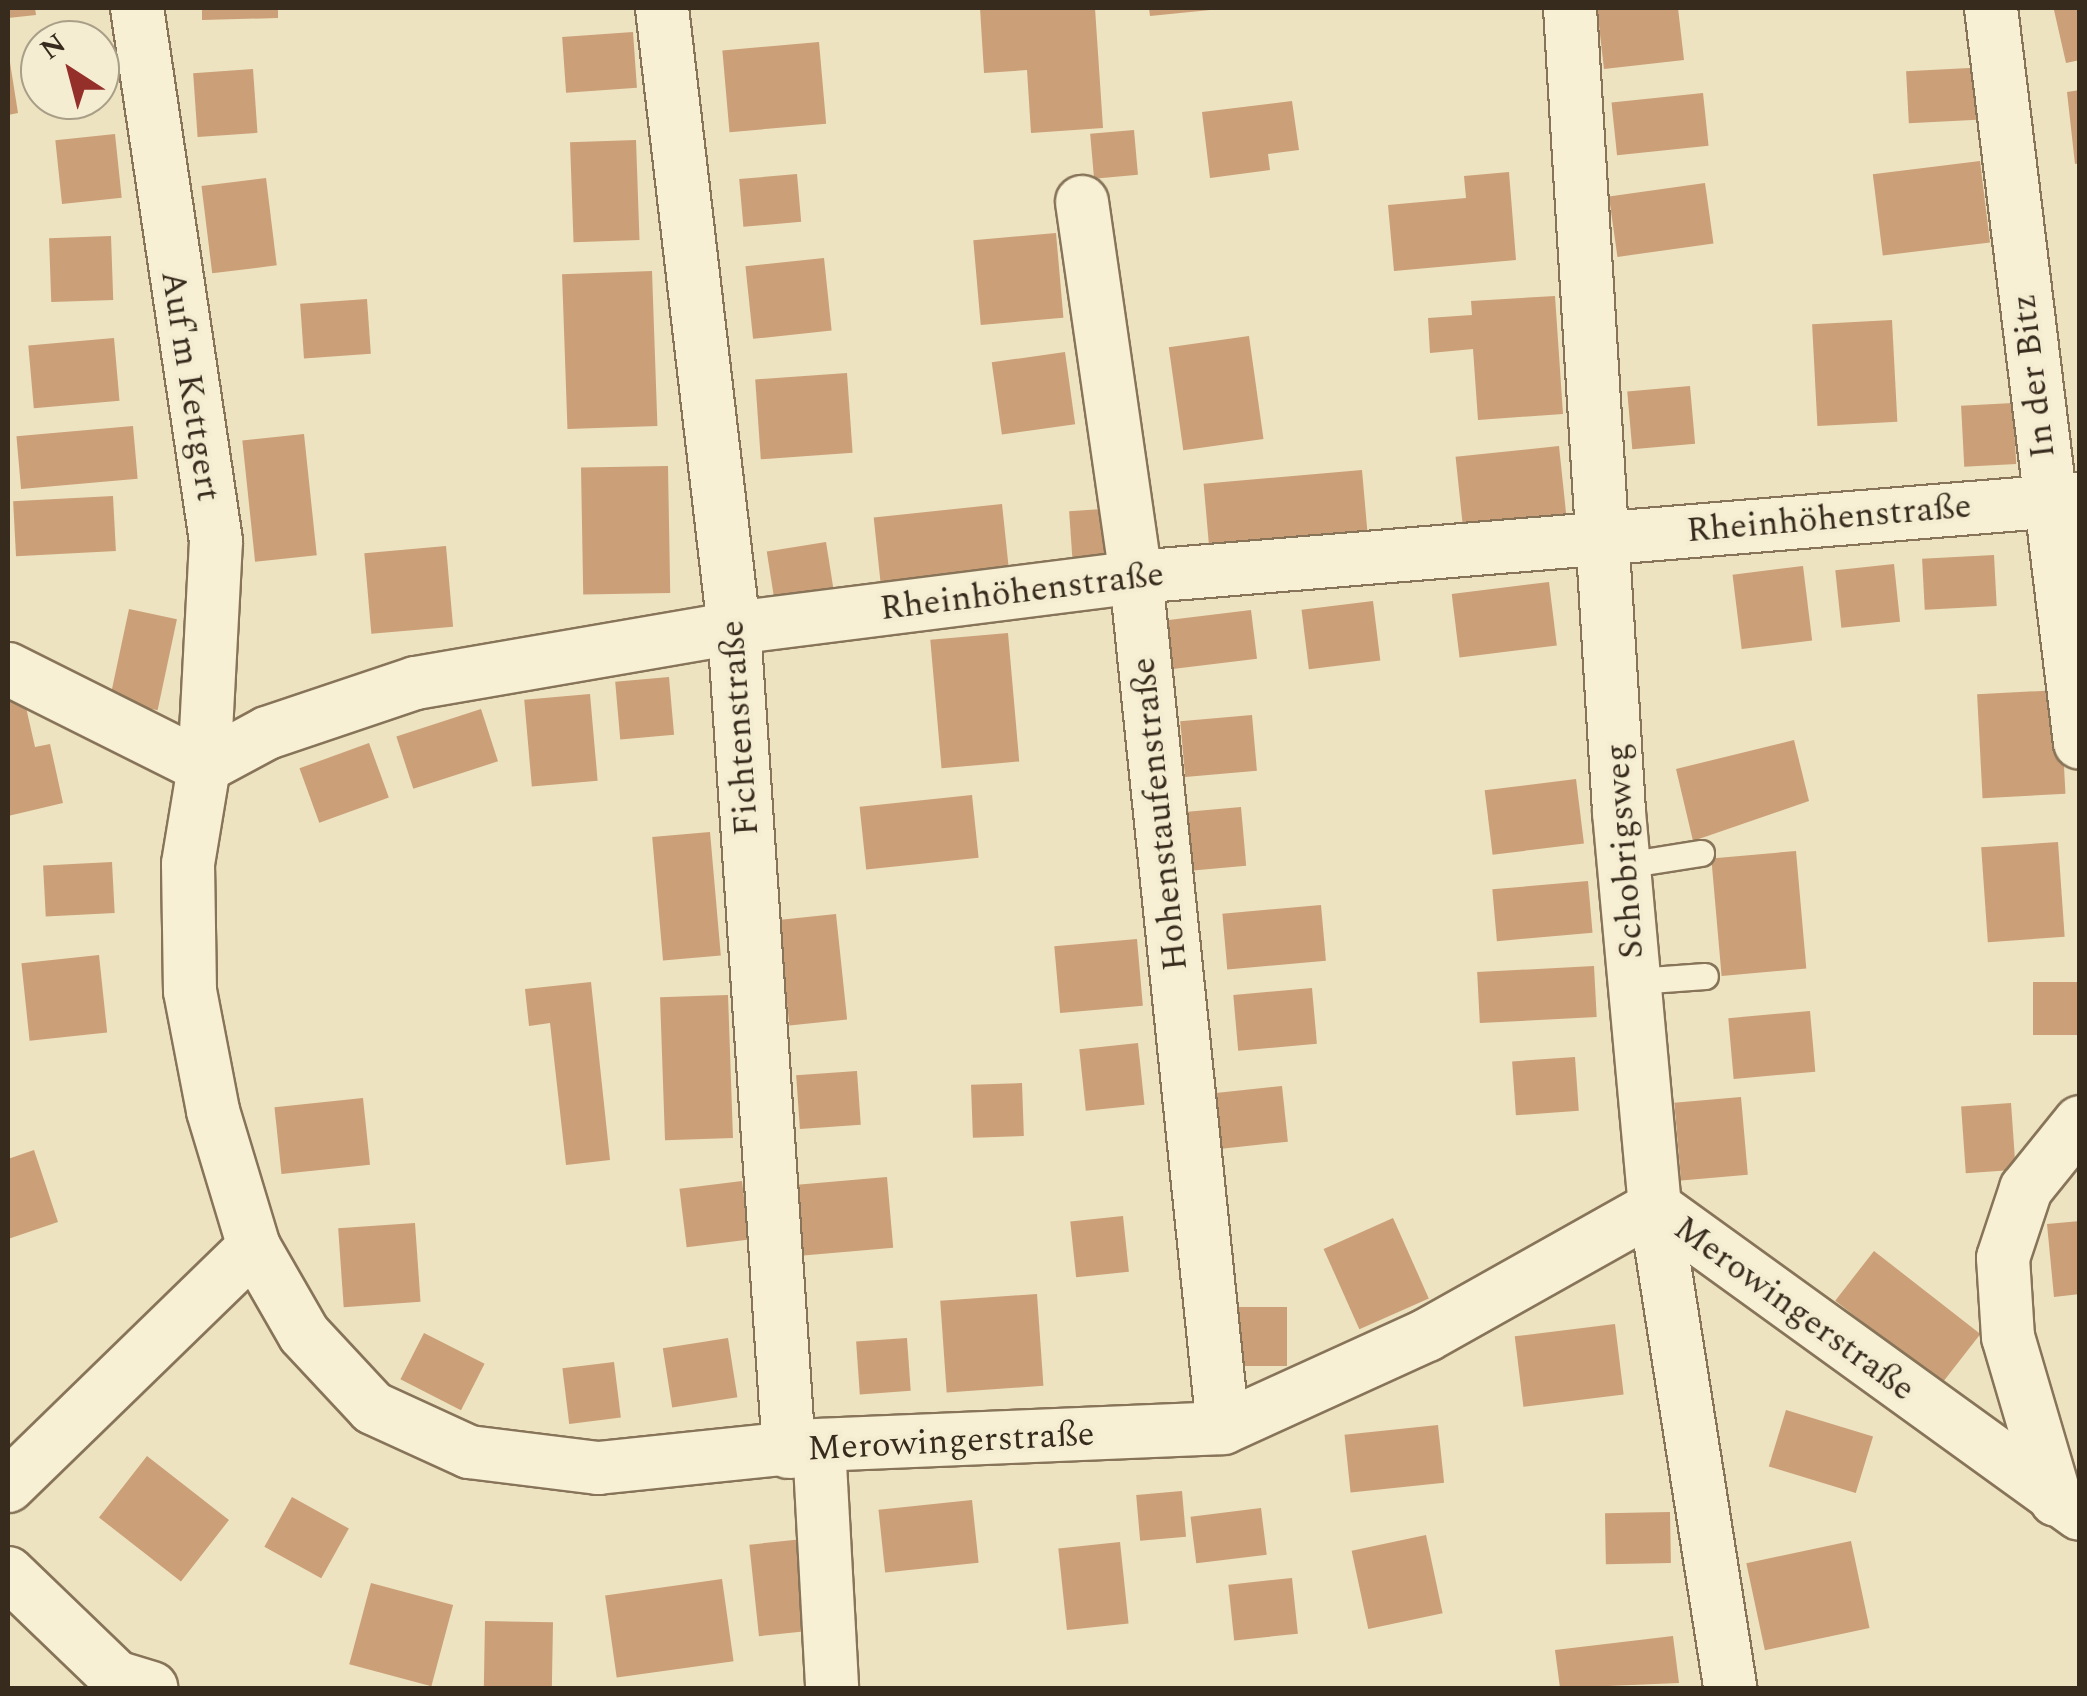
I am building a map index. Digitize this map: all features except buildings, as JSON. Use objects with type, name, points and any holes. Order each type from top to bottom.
[{"type":"street","name":"Auf'm Kettgert","points":[[136,8],[216,541],[204,767]]},
{"type":"street","name":"Fichtenstraße","points":[[662,8],[734,628],[804,1449],[832,1688]]},
{"type":"street","name":"Schobrigsweg","points":[[1570,8],[1607,537],[1625,864],[1655,1208],[1730,1688]]},
{"type":"street","name":"In der Bitz","points":[[1991,8],[2064,500],[2080,743]]},
{"type":"street","name":"Hohenstaufenstraße","points":[[1082,202],[1136,576],[1223,1428]]},
{"type":"street","name":"Rheinhöhenstraße","points":[[204,767],[266,733],[416,683],[734,628],[1136,576],[2064,500]]},
{"type":"street","points":[[8,669],[204,767]]},
{"type":"street","name":"Merowingerstraße","points":[[204,767],[188,864],[190,991],[213,1111],[254,1248],[304,1334],[373,1408],[470,1452],[598,1468],[804,1449],[1223,1428],[1427,1335],[1655,1208],[2068,1507]]},
{"type":"street","points":[[2068,1507],[2012,1355],[2003,1258],[2026,1189],[2080,1122]]},
{"type":"street","points":[[8,1486],[254,1248]]},
{"type":"street","points":[[8,1573],[116,1677],[152,1688]]},
{"type":"lane","points":[[1625,864],[1701,853]]},
{"type":"lane","points":[[1636,981],[1705,976]]}]
